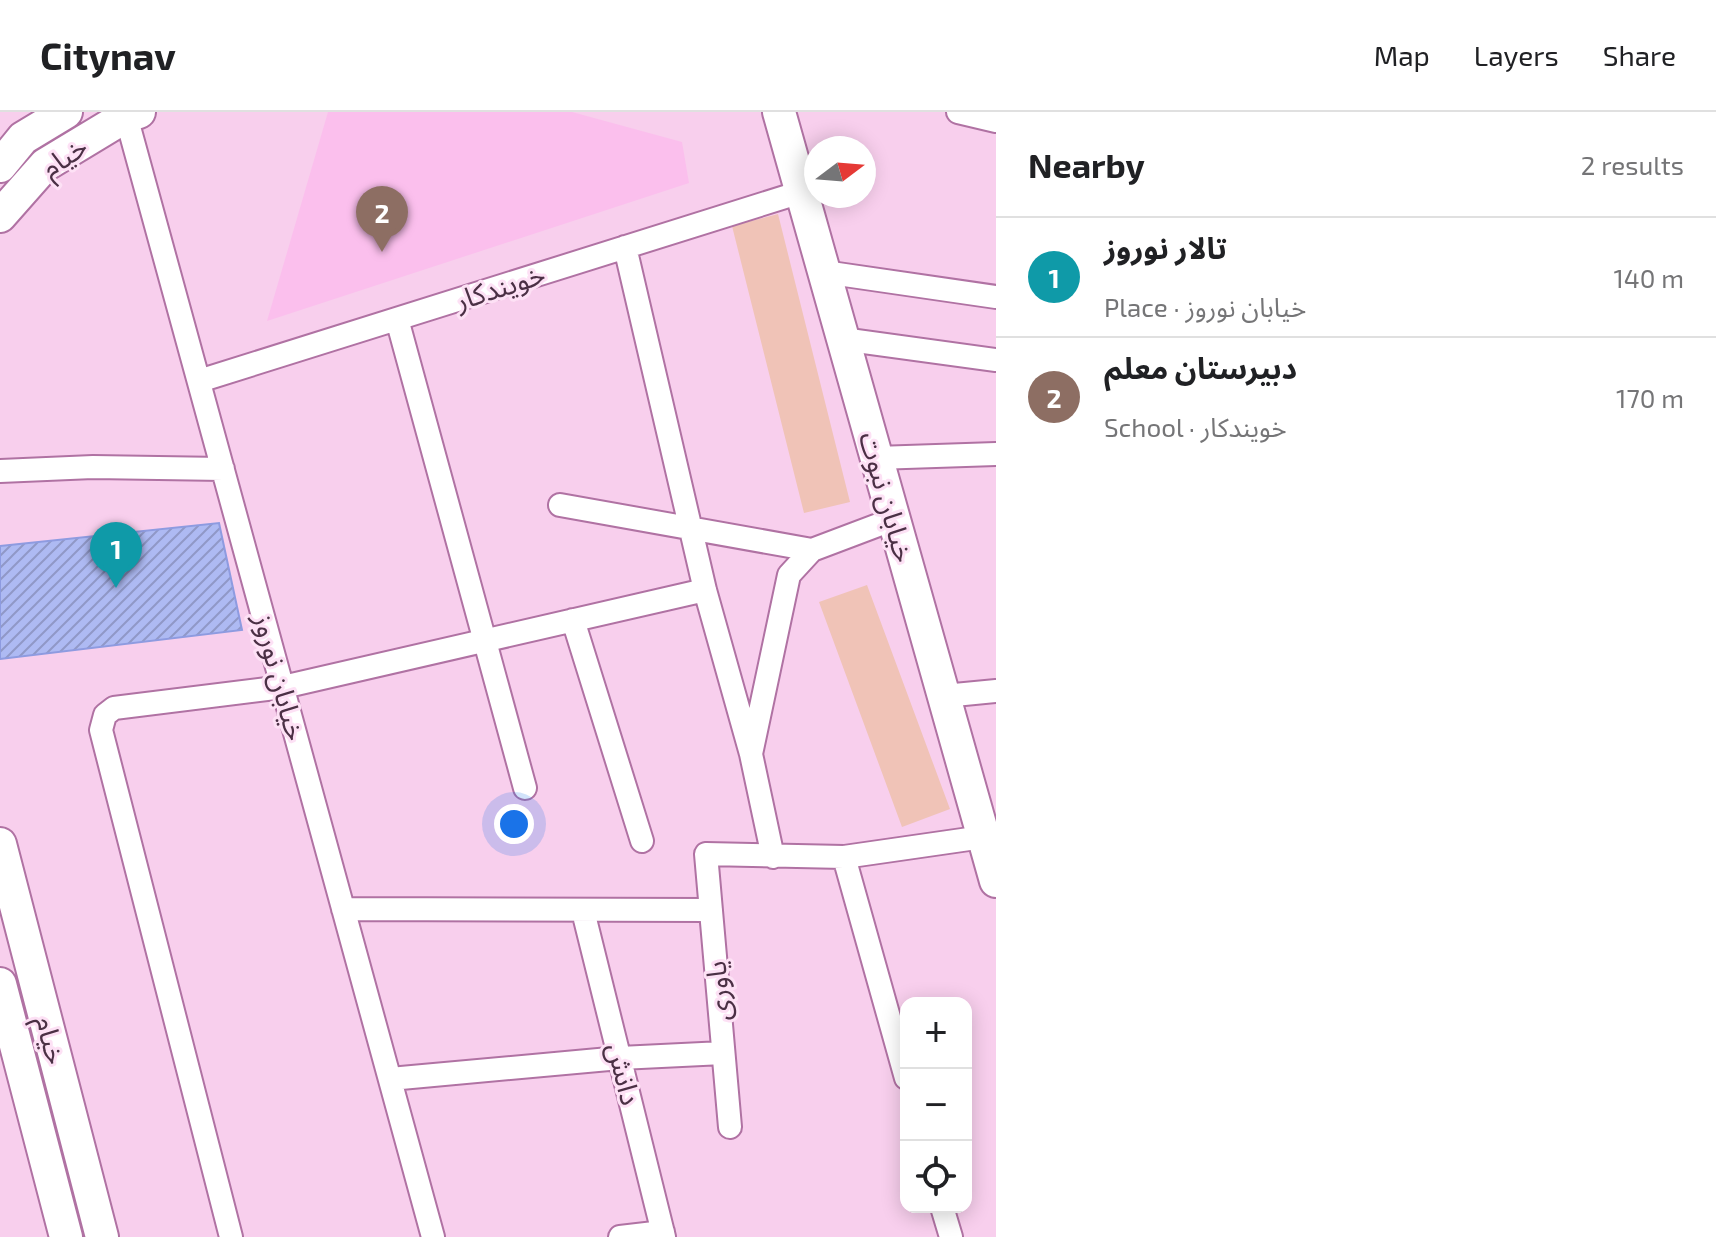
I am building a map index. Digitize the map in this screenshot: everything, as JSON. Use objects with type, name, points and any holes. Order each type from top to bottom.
[{"type":"street","name":"خیام","points":[[0,166],[23,138],[66,112]]},
{"type":"street","name":"خیابان نبوت","points":[[779,112],[996,881]]},
{"type":"street","points":[[958,112],[996,121]]},
{"type":"street","name":"خیام","points":[[0,216],[45,165],[130,113]]},
{"type":"street","name":"خیابان نوروز","points":[[130,113],[199,381],[433,1237]]},
{"type":"street","name":"خویندکار","points":[[199,381],[801,192]]},
{"type":"street","points":[[625,247],[689,526],[751,754],[773,857],[844,857],[983,837]]},
{"type":"street","points":[[824,272],[996,297]]},
{"type":"street","points":[[397,319],[525,788]]},
{"type":"street","points":[[842,339],[996,360]]},
{"type":"street","points":[[876,458],[996,454]]},
{"type":"street","points":[[0,471],[93,467],[223,469]]},
{"type":"street","points":[[560,505],[812,550]]},
{"type":"street","points":[[751,754],[789,575],[812,550],[894,519]]},
{"type":"street","points":[[231,1237],[101,730],[105,715],[114,708],[283,687],[705,590]]},
{"type":"street","points":[[573,620],[642,841]]},
{"type":"street","points":[[944,696],[996,691]]},
{"type":"street","name":"خیام","points":[[0,844],[102,1237]]},
{"type":"street","name":"یاوری","points":[[730,1127],[706,854],[773,857]]},
{"type":"street","points":[[844,857],[903,1069]]},
{"type":"street","points":[[343,909],[711,910]]},
{"type":"street","name":"دانش","points":[[583,911],[664,1234]]},
{"type":"street","points":[[1,991],[37,985]]},
{"type":"street","name":"خیام","points":[[1,991],[66,1237]]},
{"type":"street","points":[[390,1079],[620,1058],[723,1053]]},
{"type":"street","points":[[944,1213],[951,1237]]},
{"type":"street","points":[[620,1237],[664,1234]]},
{"type":"shaded area","points":[[328,112],[572,112],[682,142],[689,183],[267,321]]},
{"type":"shaded area","points":[[778,214],[850,502],[804,513],[732,226]]},
{"type":"shaded area","points":[[867,585],[950,809],[902,827],[819,602]]},
{"type":"building","points":[[219,523],[242,630],[0,659],[0,546]]},
{"type":"place","name":"دبیرستان معلم","points":[[382,252]]},
{"type":"place","name":"تالار نوروز","points":[[116,588]]}]
